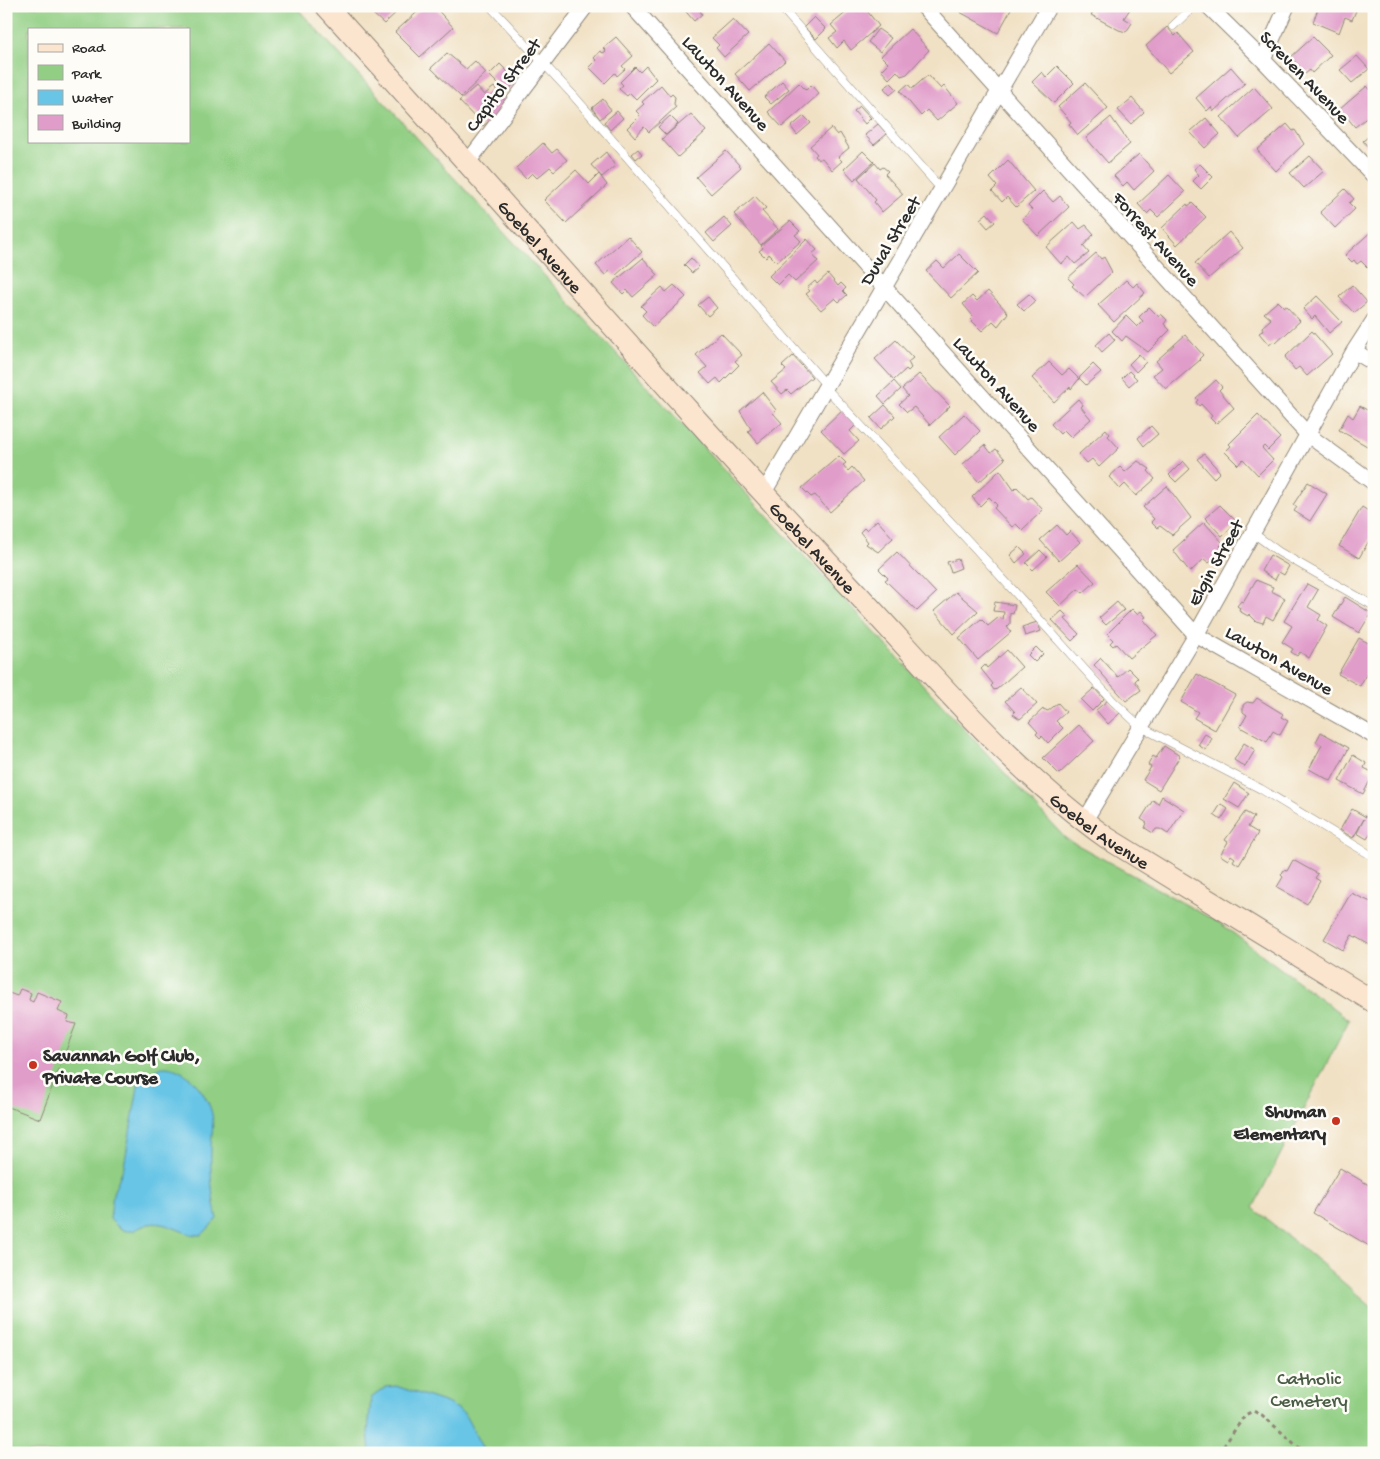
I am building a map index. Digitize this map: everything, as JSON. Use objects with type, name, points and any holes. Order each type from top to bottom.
[{"type":"street","name":"Goebel Avenue","points":[[326,6],[764,494],[1023,769],[1084,822],[1374,1002]]},
{"type":"street","name":"Capitol Street","points":[[468,162],[586,6]]},
{"type":"street","name":"Lawton Avenue","points":[[632,6],[1196,635],[1374,736]]},
{"type":"street","name":"Forrest Avenue","points":[[923,6],[1308,435],[1374,483]]},
{"type":"street","name":"Duval Street","points":[[764,494],[1049,6]]},
{"type":"street","name":"Screven Avenue","points":[[1208,6],[1263,60],[1374,176]]},
{"type":"street","points":[[1263,60],[1287,6]]},
{"type":"street","name":"Elgin Street","points":[[1084,822],[1196,635],[1354,351],[1374,320]]},
{"type":"street","points":[[1354,351],[1374,363]]},
{"type":"lane","points":[[490,6],[705,244],[826,387],[1113,701],[1141,727],[1261,789],[1374,857]]},
{"type":"lane","points":[[780,6],[942,190]]},
{"type":"lane","points":[[1172,26],[1194,6]]},
{"type":"lane","points":[[1253,533],[1279,552],[1374,606]]},
{"type":"path","points":[[1218,1453],[1245,1415],[1253,1411],[1262,1415],[1305,1453]]},
{"type":"green space","name":"Catholic Cemetery","points":[[6,6],[295,6],[1065,838],[1221,924],[1349,1020],[1253,1208],[1374,1309],[1374,1453],[6,1453]]},
{"type":"water","points":[[162,1067],[178,1070],[192,1080],[204,1094],[211,1110],[213,1125],[211,1175],[217,1219],[202,1235],[191,1234],[167,1225],[153,1223],[130,1231],[118,1227],[110,1219],[113,1193],[124,1166],[139,1081],[147,1074]]},
{"type":"water","points":[[396,1386],[447,1403],[464,1413],[485,1453],[370,1453],[368,1431],[371,1398],[386,1387]]},
{"type":"building","points":[[375,6],[403,6],[384,24],[372,13],[377,8]]},
{"type":"building","points":[[424,6],[434,6],[453,27],[420,57],[395,32]]},
{"type":"building","points":[[681,6],[705,6],[700,11],[702,14],[694,21]]},
{"type":"building","points":[[854,6],[863,6],[879,26],[851,50],[844,41],[837,48],[829,38],[837,32],[831,25]]},
{"type":"building","points":[[963,6],[1013,6],[998,33],[960,12]]},
{"type":"building","points":[[1084,6],[1127,6],[1130,9],[1124,18],[1132,23],[1126,32],[1119,30],[1091,15],[1093,12]]},
{"type":"building","points":[[1319,6],[1358,6],[1352,20],[1345,17],[1339,33],[1313,22]]},
{"type":"building","points":[[814,17],[826,29],[816,39],[804,27]]},
{"type":"building","points":[[733,19],[748,35],[724,57],[716,48],[719,45],[712,38]]},
{"type":"building","points":[[1167,27],[1175,36],[1178,33],[1194,52],[1169,73],[1146,46]]},
{"type":"building","points":[[878,29],[891,38],[880,52],[868,42]]},
{"type":"building","points":[[910,29],[929,50],[907,74],[901,76],[897,71],[889,79],[881,70],[888,63],[881,56]]},
{"type":"building","points":[[616,37],[633,56],[622,66],[625,69],[617,76],[615,73],[605,83],[589,67],[596,60],[594,58],[600,51],[603,53],[606,51],[603,48]]},
{"type":"building","points":[[1313,37],[1331,55],[1312,73],[1310,70],[1305,74],[1291,57]]},
{"type":"building","points":[[769,43],[785,61],[750,91],[735,74]]},
{"type":"building","points":[[447,53],[466,69],[475,61],[486,73],[461,97],[431,68]]},
{"type":"building","points":[[1357,56],[1369,69],[1352,83],[1340,70]]},
{"type":"building","points":[[500,64],[517,81],[506,92],[489,75]]},
{"type":"building","points":[[646,66],[656,79],[636,99],[630,93],[627,96],[619,89],[623,85],[620,82],[635,67],[640,72]]},
{"type":"building","points":[[1057,66],[1074,83],[1054,103],[1032,82],[1042,72],[1046,77]]},
{"type":"building","points":[[1231,67],[1245,83],[1214,111],[1211,107],[1207,111],[1196,98]]},
{"type":"building","points":[[928,75],[941,89],[944,86],[958,103],[937,121],[927,110],[921,116],[900,91],[908,84],[912,89]]},
{"type":"building","points":[[782,81],[789,89],[771,104],[764,97]]},
{"type":"building","points":[[799,83],[806,90],[811,85],[819,94],[782,127],[768,112]]},
{"type":"building","points":[[891,83],[897,89],[890,95],[884,88]]},
{"type":"building","points":[[1085,83],[1108,108],[1078,135],[1069,124],[1071,122],[1058,107]]},
{"type":"building","points":[[661,85],[670,96],[672,94],[675,97],[674,104],[676,107],[649,132],[644,127],[635,137],[627,128],[640,115],[636,111],[644,104],[642,102]]},
{"type":"building","points":[[476,86],[484,95],[494,87],[506,102],[498,109],[500,112],[483,126],[459,101]]},
{"type":"building","points":[[1367,86],[1374,94],[1374,112],[1355,127],[1340,109]]},
{"type":"building","points":[[1254,87],[1273,109],[1239,138],[1221,117]]},
{"type":"building","points":[[1132,98],[1144,112],[1131,124],[1118,110]]},
{"type":"building","points":[[603,99],[611,110],[600,119],[592,108]]},
{"type":"building","points":[[860,106],[871,118],[865,124],[854,111]]},
{"type":"building","points":[[617,111],[623,118],[610,130],[604,122]]},
{"type":"building","points":[[691,114],[706,131],[678,157],[662,139]]},
{"type":"building","points":[[670,116],[678,124],[666,135],[658,127]]},
{"type":"building","points":[[804,116],[811,123],[797,135],[791,127]]},
{"type":"building","points":[[1111,117],[1130,144],[1108,163],[1086,138]]},
{"type":"building","points":[[1206,118],[1220,134],[1205,148],[1190,132]]},
{"type":"building","points":[[878,124],[887,134],[874,145],[865,135]]},
{"type":"building","points":[[1287,124],[1293,131],[1295,130],[1304,144],[1276,171],[1257,150]]},
{"type":"building","points":[[831,128],[837,135],[840,133],[849,148],[838,157],[842,161],[832,170],[822,158],[818,160],[815,156],[817,154],[810,146]]},
{"type":"building","points":[[1374,132],[1374,145],[1370,149],[1363,141]]},
{"type":"building","points":[[543,143],[552,153],[557,149],[567,160],[554,171],[550,167],[537,178],[532,173],[526,179],[516,168]]},
{"type":"building","points":[[638,149],[642,154],[636,159],[632,154]]},
{"type":"building","points":[[726,151],[741,167],[711,194],[696,177]]},
{"type":"building","points":[[863,151],[874,162],[854,180],[844,169]]},
{"type":"building","points":[[606,152],[615,166],[602,177],[591,165]]},
{"type":"building","points":[[1139,154],[1154,171],[1134,190],[1127,182],[1123,186],[1114,176]]},
{"type":"building","points":[[1310,156],[1324,171],[1304,188],[1290,173]]},
{"type":"building","points":[[1008,160],[1034,191],[1016,207],[1007,197],[1002,202],[992,191],[997,186],[990,178]]},
{"type":"building","points":[[875,163],[880,169],[883,167],[888,171],[885,174],[903,194],[882,212],[874,202],[876,200],[858,178]]},
{"type":"building","points":[[1200,164],[1213,177],[1201,189],[1193,181],[1199,175],[1194,169]]},
{"type":"building","points":[[576,170],[589,184],[599,174],[607,185],[566,223],[544,200]]},
{"type":"building","points":[[1169,175],[1185,192],[1158,217],[1151,210],[1147,214],[1138,204]]},
{"type":"building","points":[[1345,189],[1354,199],[1349,203],[1355,209],[1335,228],[1320,212]]},
{"type":"building","points":[[1043,191],[1053,202],[1060,196],[1069,207],[1038,236],[1022,219],[1032,210],[1028,206]]},
{"type":"building","points":[[755,196],[766,208],[762,211],[778,229],[761,245],[734,214]]},
{"type":"building","points":[[1192,203],[1206,217],[1177,245],[1162,228],[1187,204],[1188,206]]},
{"type":"building","points":[[987,213],[995,222],[988,228],[980,219]]},
{"type":"building","points":[[724,217],[732,226],[714,242],[706,233]]},
{"type":"building","points":[[790,221],[800,231],[795,235],[801,241],[777,262],[769,254],[766,258],[759,251],[763,248],[761,246]]},
{"type":"building","points":[[1074,222],[1080,229],[1086,225],[1094,234],[1083,246],[1089,253],[1075,264],[1069,257],[1061,264],[1046,247]]},
{"type":"building","points":[[1374,229],[1374,268],[1371,271],[1361,261],[1357,264],[1345,255]]},
{"type":"building","points":[[1229,232],[1243,248],[1209,278],[1195,263]]},
{"type":"building","points":[[628,236],[642,252],[615,276],[610,271],[605,275],[596,265]]},
{"type":"building","points":[[807,239],[817,250],[812,254],[818,261],[795,282],[788,275],[778,285],[769,276]]},
{"type":"building","points":[[1096,253],[1101,259],[1104,257],[1112,272],[1085,297],[1072,286],[1074,284],[1068,278]]},
{"type":"building","points":[[959,254],[978,273],[951,298],[926,271],[937,261],[944,268]]},
{"type":"building","points":[[643,258],[658,275],[633,297],[627,290],[623,294],[613,283]]},
{"type":"building","points":[[691,258],[699,267],[692,273],[684,265]]},
{"type":"building","points":[[828,274],[838,286],[841,283],[846,288],[843,291],[847,295],[839,302],[835,298],[821,310],[806,294],[810,291],[807,288],[815,281],[817,284]]},
{"type":"building","points":[[1126,280],[1133,287],[1137,283],[1145,293],[1114,322],[1098,305]]},
{"type":"building","points":[[674,285],[686,297],[653,327],[642,315],[646,311],[641,306],[662,287],[666,292]]},
{"type":"building","points":[[1352,285],[1367,302],[1354,313],[1339,297]]},
{"type":"building","points":[[988,291],[1008,313],[998,326],[993,321],[982,331],[970,319],[973,316],[963,304],[972,296],[977,301]]},
{"type":"building","points":[[1029,294],[1036,301],[1024,311],[1017,304]]},
{"type":"building","points":[[1317,296],[1342,322],[1329,333],[1315,316],[1312,319],[1303,309]]},
{"type":"building","points":[[708,297],[717,308],[708,316],[698,305]]},
{"type":"building","points":[[1278,301],[1284,307],[1286,306],[1300,321],[1276,343],[1274,341],[1269,345],[1259,333],[1264,330],[1262,327],[1271,319],[1264,313]]},
{"type":"building","points":[[1149,307],[1159,317],[1161,314],[1167,320],[1164,324],[1170,330],[1148,352],[1126,336],[1122,341],[1112,331],[1126,316],[1137,327],[1143,321],[1139,317]]},
{"type":"building","points":[[1312,331],[1332,354],[1307,376],[1299,367],[1295,370],[1285,357]]},
{"type":"building","points":[[721,333],[742,355],[735,361],[739,365],[721,383],[717,378],[710,384],[700,373],[707,367],[696,355]]},
{"type":"building","points":[[1109,333],[1115,340],[1102,352],[1096,345]]},
{"type":"building","points":[[1185,335],[1203,355],[1200,360],[1166,389],[1153,375],[1162,368],[1156,361]]},
{"type":"building","points":[[896,340],[913,358],[908,362],[911,368],[908,371],[906,369],[894,380],[875,359]]},
{"type":"building","points":[[1139,354],[1146,362],[1136,372],[1129,364]]},
{"type":"building","points":[[793,356],[812,377],[791,394],[787,390],[782,394],[771,382],[786,370],[782,366]]},
{"type":"building","points":[[1049,362],[1062,375],[1069,369],[1079,379],[1071,389],[1070,387],[1054,402],[1032,378]]},
{"type":"building","points":[[1093,364],[1101,372],[1086,385],[1079,378]]},
{"type":"building","points":[[1129,371],[1137,379],[1129,386],[1122,378]]},
{"type":"building","points":[[919,374],[950,406],[930,425],[914,407],[907,412],[899,404],[908,396],[902,389]]},
{"type":"building","points":[[1216,380],[1222,387],[1219,390],[1234,408],[1216,424],[1210,418],[1212,416],[1201,404],[1199,406],[1196,398]]},
{"type":"building","points":[[894,381],[901,389],[885,404],[878,396]]},
{"type":"building","points":[[762,392],[776,410],[773,413],[782,423],[758,443],[748,431],[751,429],[740,411]]},
{"type":"building","points":[[1078,399],[1083,405],[1081,407],[1091,419],[1071,437],[1064,430],[1060,434],[1051,424]]},
{"type":"building","points":[[885,405],[895,416],[881,429],[871,418]]},
{"type":"building","points":[[1360,406],[1374,414],[1374,450],[1339,430],[1348,414],[1353,418]]},
{"type":"building","points":[[844,408],[858,423],[850,431],[859,441],[844,454],[821,430]]},
{"type":"building","points":[[964,414],[980,431],[955,455],[939,437]]},
{"type":"building","points":[[1258,415],[1280,438],[1268,450],[1264,446],[1262,448],[1273,460],[1258,475],[1243,459],[1238,465],[1225,452],[1231,446],[1229,444]]},
{"type":"building","points":[[1151,426],[1158,434],[1144,446],[1138,438]]},
{"type":"building","points":[[1106,429],[1110,434],[1108,436],[1119,448],[1099,467],[1092,459],[1087,463],[1079,454]]},
{"type":"building","points":[[985,445],[991,453],[996,449],[1005,459],[979,482],[963,464]]},
{"type":"building","points":[[1204,454],[1220,472],[1214,478],[1197,459]]},
{"type":"building","points":[[839,456],[846,463],[843,465],[848,471],[852,467],[864,481],[830,512],[815,495],[811,497],[802,488]]},
{"type":"building","points":[[1138,461],[1150,469],[1148,471],[1155,479],[1136,496],[1125,484],[1120,489],[1109,477],[1120,467],[1125,472]]},
{"type":"building","points":[[1183,461],[1190,469],[1176,482],[1169,475]]},
{"type":"building","points":[[1000,470],[1014,490],[1017,487],[1028,499],[1031,497],[1043,510],[1022,530],[1016,524],[1012,527],[994,508],[997,505],[989,497],[980,506],[972,497]]},
{"type":"building","points":[[1308,482],[1327,494],[1310,521],[1294,511],[1297,507],[1293,505]]},
{"type":"building","points":[[1167,486],[1191,518],[1172,535],[1160,526],[1157,528],[1151,522],[1154,519],[1143,507]]},
{"type":"building","points":[[1220,505],[1237,522],[1222,536],[1205,518]]},
{"type":"building","points":[[1362,507],[1373,514],[1370,519],[1374,521],[1374,532],[1359,558],[1339,546]]},
{"type":"building","points":[[877,520],[893,538],[878,552],[866,544],[868,542],[860,532],[864,528],[866,530]]},
{"type":"building","points":[[1204,522],[1223,543],[1220,546],[1224,550],[1209,563],[1204,559],[1190,572],[1173,550]]},
{"type":"building","points":[[1057,525],[1066,535],[1070,531],[1080,542],[1059,561],[1040,540]]},
{"type":"building","points":[[1019,547],[1026,554],[1016,563],[1010,555]]},
{"type":"building","points":[[1040,550],[1047,557],[1033,570],[1026,563]]},
{"type":"building","points":[[897,552],[936,593],[917,611],[885,580],[888,578],[879,569]]},
{"type":"building","points":[[1270,555],[1289,566],[1284,575],[1279,572],[1275,580],[1261,571]]},
{"type":"building","points":[[958,559],[961,568],[951,572],[947,562]]},
{"type":"building","points":[[1078,564],[1095,582],[1083,593],[1078,589],[1060,606],[1046,592]]},
{"type":"building","points":[[1256,580],[1273,587],[1271,591],[1285,598],[1273,620],[1266,616],[1263,623],[1256,621],[1249,614],[1248,616],[1239,611],[1240,608],[1237,606],[1241,601],[1243,602]]},
{"type":"building","points":[[1307,584],[1318,590],[1308,607],[1321,615],[1318,620],[1327,626],[1309,658],[1300,652],[1297,656],[1291,652],[1293,649],[1282,642],[1292,626],[1284,621]]},
{"type":"building","points":[[956,592],[978,611],[954,634],[934,611]]},
{"type":"building","points":[[1345,597],[1371,613],[1359,633],[1333,617]]},
{"type":"building","points":[[995,602],[1015,605],[1013,614],[1010,613],[1010,624],[1007,627],[1011,632],[978,660],[959,638],[981,619],[988,626],[999,617],[1003,620],[1004,612],[993,611]]},
{"type":"building","points":[[1117,602],[1124,610],[1106,625],[1099,618]]},
{"type":"building","points":[[1132,609],[1137,614],[1141,611],[1146,617],[1143,619],[1157,635],[1129,658],[1116,644],[1113,646],[1110,643],[1113,640],[1107,634]]},
{"type":"building","points":[[1062,611],[1068,617],[1065,619],[1079,634],[1072,641],[1052,620]]},
{"type":"building","points":[[1037,622],[1041,631],[1025,636],[1022,627]]},
{"type":"building","points":[[1359,638],[1370,644],[1374,641],[1374,660],[1360,686],[1338,674]]},
{"type":"building","points":[[1036,647],[1043,654],[1035,662],[1028,655]]},
{"type":"building","points":[[1007,650],[1022,667],[994,690],[991,686],[993,684],[981,669],[985,665],[987,668]]},
{"type":"building","points":[[1101,658],[1118,677],[1128,668],[1138,678],[1135,681],[1141,690],[1126,701],[1094,665]]},
{"type":"building","points":[[1197,674],[1235,695],[1215,730],[1194,718],[1198,712],[1181,702]]},
{"type":"building","points":[[1021,687],[1037,704],[1020,719],[1013,714],[1015,712],[1005,701]]},
{"type":"building","points":[[1094,688],[1104,699],[1092,711],[1081,700]]},
{"type":"building","points":[[1257,698],[1283,714],[1281,717],[1288,721],[1280,735],[1273,731],[1267,742],[1240,727],[1247,715],[1243,712],[1243,705],[1247,702],[1253,703]]},
{"type":"building","points":[[1108,700],[1120,713],[1108,724],[1096,710]]},
{"type":"building","points":[[1058,703],[1066,712],[1056,721],[1063,728],[1048,743],[1042,736],[1040,738],[1036,734],[1038,732],[1029,722],[1043,709],[1048,711]]},
{"type":"building","points":[[1079,725],[1094,741],[1059,774],[1043,758]]},
{"type":"building","points":[[1321,732],[1349,748],[1331,781],[1309,769],[1322,745],[1316,742]]},
{"type":"building","points":[[1205,734],[1212,738],[1206,750],[1198,745]]},
{"type":"building","points":[[1244,743],[1255,750],[1245,767],[1234,760]]},
{"type":"building","points":[[1164,746],[1180,756],[1159,790],[1143,780],[1151,767],[1148,765],[1153,756],[1156,758]]},
{"type":"building","points":[[1353,755],[1366,763],[1364,768],[1374,773],[1363,794],[1339,781]]},
{"type":"building","points":[[1234,783],[1249,793],[1239,808],[1224,799]]},
{"type":"building","points":[[1162,796],[1184,810],[1168,834],[1160,829],[1156,829],[1153,833],[1145,828],[1147,823],[1141,819],[1153,800],[1158,804]]},
{"type":"building","points":[[1374,803],[1374,827],[1367,839],[1357,833],[1364,819],[1353,838],[1340,830],[1352,809],[1366,817]]},
{"type":"building","points":[[1221,804],[1228,809],[1221,820],[1214,815]]},
{"type":"building","points":[[1245,812],[1254,817],[1248,827],[1258,833],[1239,865],[1233,861],[1235,858],[1231,855],[1228,860],[1220,855],[1228,842],[1225,840]]},
{"type":"building","points":[[1293,860],[1318,874],[1315,878],[1320,881],[1307,904],[1277,887],[1283,877],[1281,875],[1284,870],[1287,871]]},
{"type":"building","points":[[1351,893],[1373,903],[1374,938],[1370,945],[1352,935],[1343,950],[1324,939]]},
{"type":"building","name":"Savannah Golf Club, Private Course","points":[[20,989],[31,993],[29,1000],[33,1002],[37,992],[62,1002],[58,1011],[69,1016],[67,1022],[76,1024],[40,1119],[6,1106],[6,1002],[9,993],[17,996]]},
{"type":"building","points":[[1340,1168],[1374,1188],[1374,1242],[1371,1247],[1313,1213]]},
{"type":"place","name":"Savannah Golf Club, Private Course","points":[[33,1065]]},
{"type":"place","name":"Shuman Elementary","points":[[1336,1121]]}]
